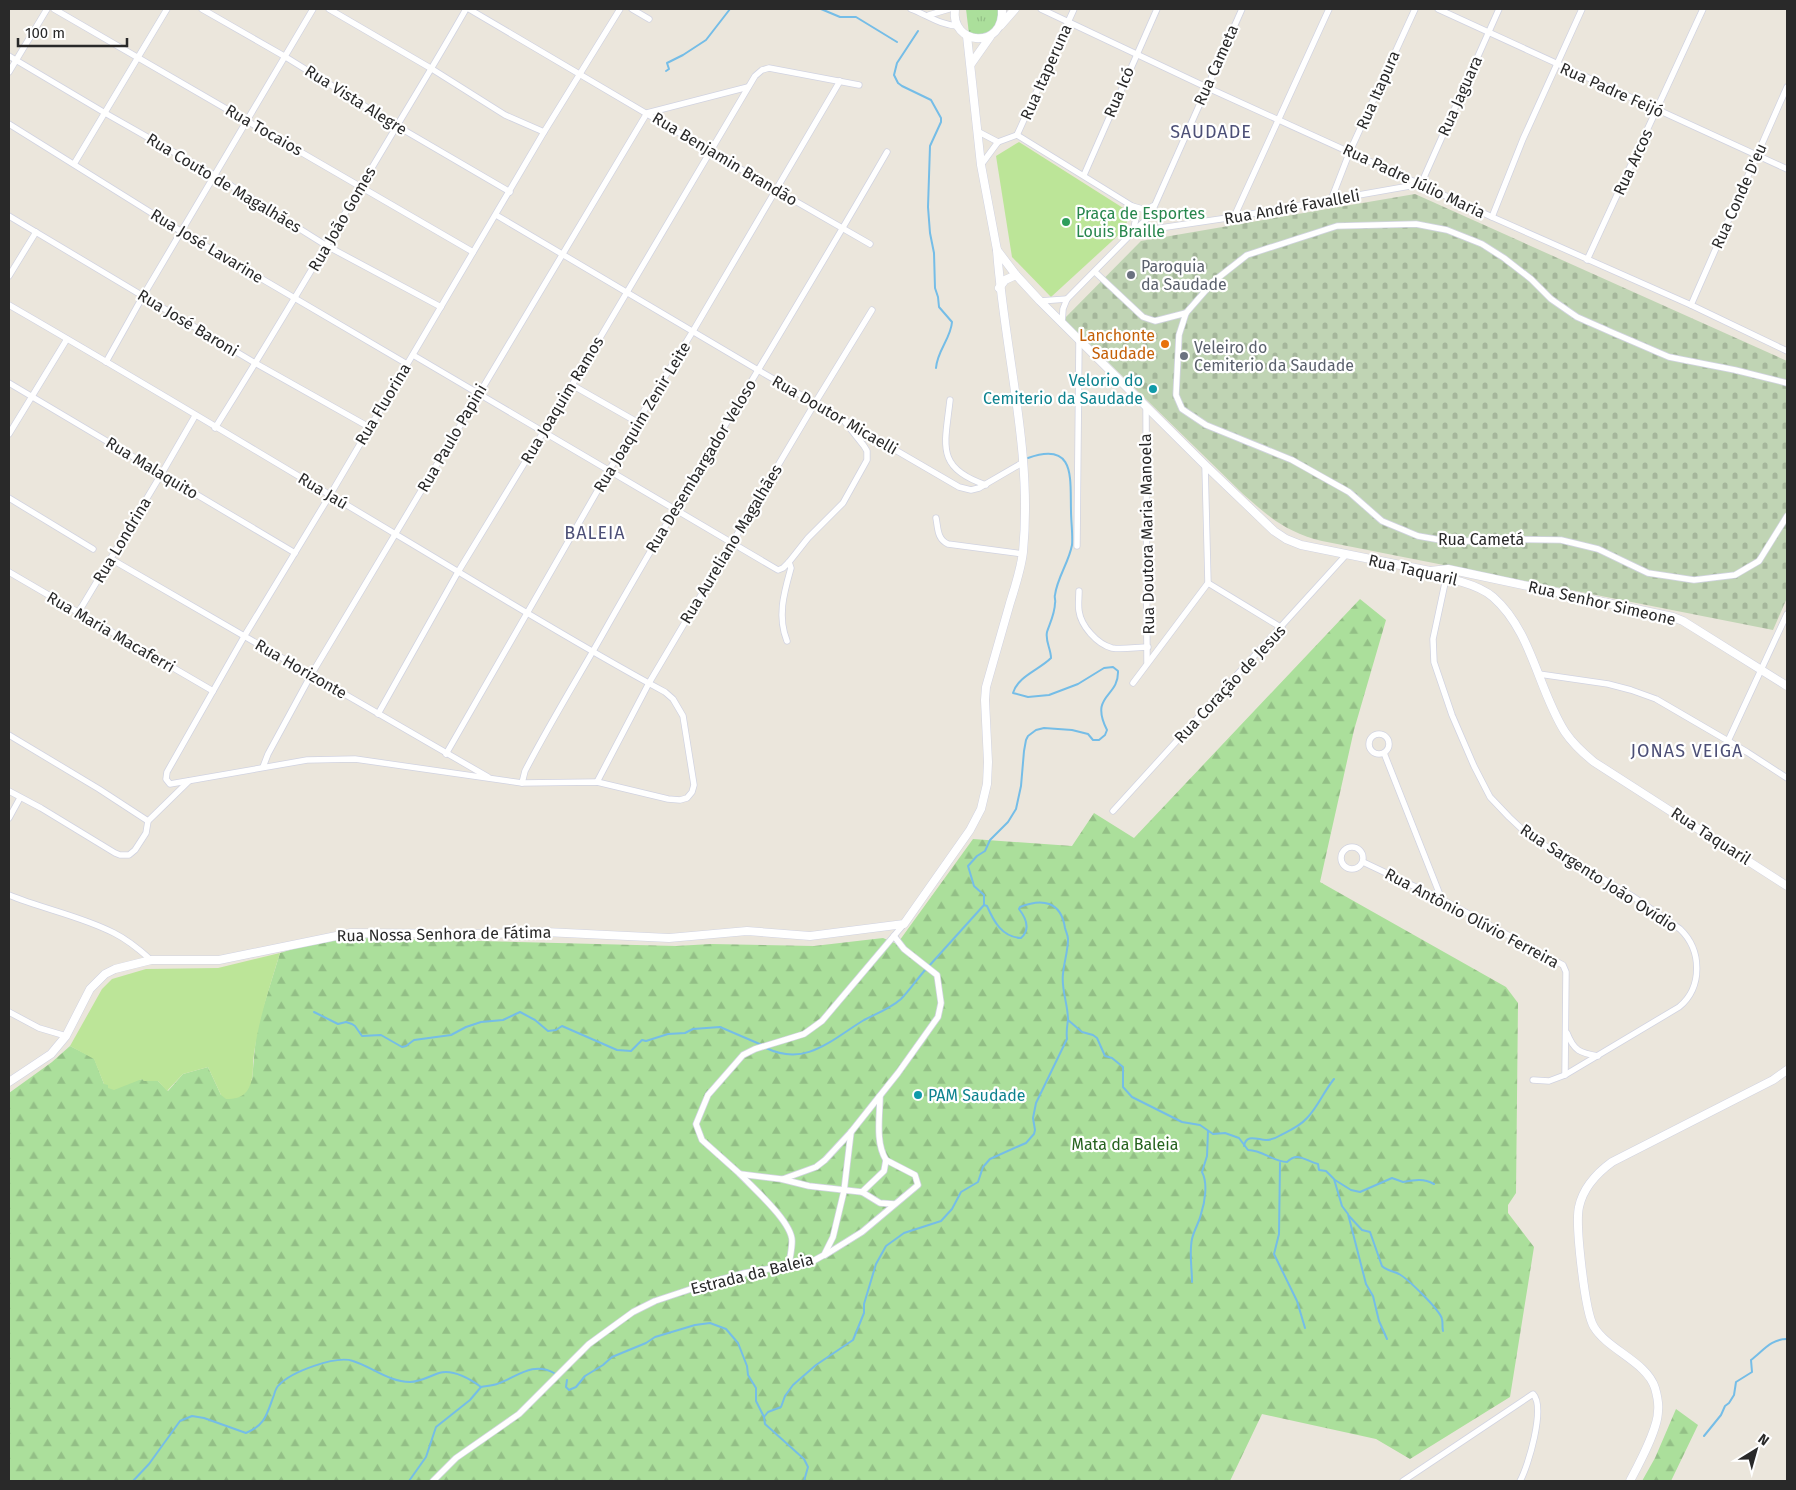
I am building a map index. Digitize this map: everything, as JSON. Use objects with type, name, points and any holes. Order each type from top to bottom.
[{"type":"street","points":[[9,72],[47,9]]},
{"type":"street","name":"Rua Tocaios","points":[[54,9],[473,252]]},
{"type":"street","points":[[74,164],[167,9]]},
{"type":"street","name":"Rua Vista Alegre","points":[[202,9],[510,192]]},
{"type":"street","points":[[106,362],[312,9]]},
{"type":"street","points":[[329,9],[432,69],[505,115],[544,132]]},
{"type":"street","name":"Rua João Gomes","points":[[216,428],[327,246],[360,187],[467,9]]},
{"type":"street","name":"Rua Benjamin Brandão","points":[[467,9],[870,244]]},
{"type":"street","name":"Rua Fluorina","points":[[189,781],[170,784],[166,781],[166,776],[245,636],[544,132],[620,9]]},
{"type":"street","points":[[632,9],[649,19]]},
{"type":"street","points":[[911,9],[929,15],[946,25],[958,26]]},
{"type":"street","points":[[929,15],[949,9]]},
{"type":"street","points":[[789,1264],[793,1239],[786,1225],[774,1209],[740,1174],[702,1140],[696,1124],[708,1095],[743,1055],[771,1043],[804,1034],[822,1021],[904,924],[965,838],[981,809],[987,777],[984,700],[986,687],[1023,554],[1025,505],[1012,370],[999,288],[997,250],[981,165],[967,36],[958,26],[954,16],[955,9]]},
{"type":"street","points":[[1000,26],[1003,18],[1002,9]]},
{"type":"street","points":[[971,64],[990,36],[1015,9]]},
{"type":"street","name":"Rua Padre Júlio Maria","points":[[1042,9],[1206,87],[1278,118],[1587,260],[1691,305],[1787,351]]},
{"type":"street","name":"Rua Itaperuna","points":[[1017,135],[1074,9]]},
{"type":"street","name":"Rua Icó","points":[[1084,175],[1156,9]]},
{"type":"street","name":"Rua Cameta","points":[[1067,298],[1150,216],[1242,9]]},
{"type":"street","points":[[1234,217],[1329,9]]},
{"type":"street","name":"Rua Itapura","points":[[1331,200],[1350,151],[1414,9]]},
{"type":"street","name":"Rua Padre Feijó","points":[[1438,9],[1787,169]]},
{"type":"street","name":"Rua Jaguara","points":[[1421,184],[1499,9]]},
{"type":"street","points":[[1492,217],[1582,9]]},
{"type":"street","name":"Rua Arcos","points":[[1587,260],[1703,9]]},
{"type":"street","points":[[967,36],[983,38],[990,36]]},
{"type":"street","name":"Rua Couto de Magalhães","points":[[9,56],[105,113],[214,174],[327,246],[441,307]]},
{"type":"street","name":"Rua Joaquim Ramos","points":[[378,714],[458,572],[572,385],[748,87],[759,72],[769,68],[840,81]]},
{"type":"street","points":[[840,81],[859,85]]},
{"type":"street","name":"Rua Joaquim Zenir Leite","points":[[446,754],[637,422],[693,331],[840,81]]},
{"type":"street","points":[[647,113],[748,87]]},
{"type":"street","name":"Rua Conde D'eu","points":[[1691,305],[1787,87]]},
{"type":"street","name":"Rua Paulo Papini","points":[[263,767],[268,754],[311,675],[647,113]]},
{"type":"street","name":"Rua José Lavarine","points":[[9,124],[182,232],[407,364]]},
{"type":"street","points":[[978,131],[998,142]]},
{"type":"street","points":[[981,165],[998,142],[1017,135],[1132,206],[1146,210],[1154,204]]},
{"type":"street","name":"Rua Desembargador Veloso","points":[[522,783],[525,771],[545,732],[674,509],[887,152]]},
{"type":"street","name":"Rua André Favalleli","points":[[1133,232],[1234,217],[1421,184]]},
{"type":"street","points":[[1132,206],[1136,218],[1133,232]]},
{"type":"street","name":"Rua Doutor Micaelli","points":[[496,214],[562,255],[960,487],[971,490],[986,485],[1022,463]]},
{"type":"street","name":"Rua José Baroni","points":[[9,216],[255,363],[369,427]]},
{"type":"street","name":"Rua Cametá","points":[[1787,383],[1735,370],[1669,357],[1610,332],[1577,317],[1552,299],[1531,279],[1504,258],[1482,244],[1447,230],[1416,224],[1337,226],[1247,255],[1214,281],[1186,313],[1179,336],[1176,395],[1182,408],[1212,428],[1292,460],[1349,492],[1382,521],[1418,536],[1452,542],[1500,538],[1561,540],[1598,549],[1648,573],[1694,580],[1735,575],[1759,560],[1787,516]]},
{"type":"street","points":[[9,276],[36,232]]},
{"type":"street","name":"Rua Taquaril","points":[[997,250],[1016,276],[1062,324],[1274,531],[1286,539],[1301,545],[1430,571],[1444,579],[1466,583],[1492,596],[1517,627],[1550,703],[1564,730],[1582,752],[1594,762],[1785,883]]},
{"type":"street","points":[[1095,272],[1143,317],[1156,321],[1186,313]]},
{"type":"street","points":[[999,288],[1005,280],[1016,276]]},
{"type":"street","points":[[1040,301],[1067,298],[1063,309],[1062,324]]},
{"type":"street","name":"Rua Jaú","points":[[9,305],[673,698],[683,716],[694,775],[692,792],[687,798],[680,800],[597,782],[522,783],[355,759],[307,760],[189,781]]},
{"type":"street","name":"Rua Aureliano Magalhães","points":[[597,782],[649,683],[872,310]]},
{"type":"street","points":[[9,434],[67,339]]},
{"type":"street","points":[[1076,546],[1079,341]]},
{"type":"street","points":[[413,355],[774,569],[783,568],[808,538],[843,503],[867,460],[867,451],[842,418]]},
{"type":"street","name":"Rua Malaquito","points":[[9,383],[295,553]]},
{"type":"street","points":[[572,385],[637,422]]},
{"type":"street","points":[[950,400],[945,442],[946,455],[951,464],[960,473],[971,480],[986,485]]},
{"type":"street","name":"Rua Doutora Maria Manoela","points":[[1146,406],[1147,662]]},
{"type":"street","name":"Rua Londrina","points":[[78,613],[195,416]]},
{"type":"street","points":[[1133,683],[1147,662],[1208,584],[1205,465]]},
{"type":"street","points":[[9,498],[92,549]]},
{"type":"street","points":[[936,518],[939,537],[948,544],[1023,554]]},
{"type":"street","name":"Rua Coração de Jesus","points":[[1113,811],[1282,628],[1346,555]]},
{"type":"street","name":"Rua Horizonte","points":[[111,559],[491,779]]},
{"type":"street","points":[[787,641],[783,632],[782,605],[791,568],[789,562]]},
{"type":"street","name":"Rua Senhor Simeone","points":[[1430,571],[1448,569],[1673,617],[1787,686]]},
{"type":"street","name":"Rua Sargento João Ovídio","points":[[1448,569],[1444,579],[1433,639],[1434,662],[1452,716],[1490,797],[1525,832],[1632,896],[1680,929],[1687,936],[1696,956],[1697,976],[1684,1003],[1565,1075],[1549,1081],[1533,1080]]},
{"type":"street","name":"Rua Maria Macaferri","points":[[9,572],[213,691]]},
{"type":"street","points":[[1208,584],[1282,628]]},
{"type":"street","points":[[1080,591],[1079,612],[1086,626],[1102,644],[1114,648],[1148,647]]},
{"type":"street","points":[[1728,741],[1787,614]]},
{"type":"street","points":[[1539,674],[1608,684],[1631,690],[1664,703],[1787,778]]},
{"type":"street","points":[[9,735],[148,821]]},
{"type":"street","points":[[1384,753],[1443,900]]},
{"type":"street","points":[[9,791],[120,855],[128,855],[135,850],[146,833],[148,821],[189,781]]},
{"type":"street","points":[[9,818],[20,798]]},
{"type":"street","name":"Rua Antônio Olívio Ferreira","points":[[1363,862],[1443,900],[1564,965],[1566,972],[1565,1075]]},
{"type":"street","points":[[9,895],[112,932],[152,960]]},
{"type":"street","name":"Rua Nossa Senhora de Fátima","points":[[9,1082],[51,1054],[66,1036],[90,988],[105,974],[115,969],[152,960],[219,960],[351,933],[492,934],[545,932],[669,938],[747,931],[810,936],[904,924]]},
{"type":"street","points":[[781,1180],[816,1167],[825,1160],[851,1132],[898,1073],[938,1017],[941,1003],[934,973],[904,949],[894,936]]},
{"type":"street","points":[[9,1012],[39,1028],[66,1036]]},
{"type":"street","points":[[1565,1029],[1571,1044],[1576,1050],[1584,1054],[1598,1056]]},
{"type":"street","points":[[1630,1481],[1657,1421],[1658,1410],[1654,1387],[1650,1378],[1602,1337],[1590,1320],[1577,1226],[1579,1207],[1583,1195],[1598,1174],[1612,1162],[1773,1080],[1787,1070]]},
{"type":"street","points":[[824,1255],[862,1232],[894,1204],[912,1192],[918,1185],[915,1175],[886,1160],[881,1152],[880,1095]]},
{"type":"street","name":"Estrada da Baleia","points":[[434,1481],[456,1458],[519,1414],[589,1344],[633,1312],[655,1301],[698,1286],[745,1273],[813,1261],[824,1255],[833,1237],[844,1191],[851,1132]]},
{"type":"street","points":[[862,1192],[884,1172],[886,1160]]},
{"type":"street","points":[[740,1174],[844,1191],[862,1192],[880,1203],[894,1204]]},
{"type":"street","points":[[1403,1481],[1533,1394],[1536,1398],[1537,1424],[1527,1465],[1520,1481]]},
{"type":"green space","points":[[966,9],[999,9],[999,24],[986,35],[969,34]]},
{"type":"green space","name":"Praça de Esportes Louis Braille","points":[[1019,142],[1131,213],[1123,231],[1051,297],[1012,257],[996,156]]},
{"type":"green space","points":[[1415,194],[1787,361],[1787,598],[1773,630],[1322,541],[1298,533],[1270,517],[1243,494],[1064,319],[1141,241]]},
{"type":"green space","name":"Mata da Baleia","points":[[1360,599],[1386,620],[1354,730],[1320,882],[1506,987],[1518,1003],[1516,1193],[1508,1205],[1508,1213],[1534,1247],[1510,1397],[1410,1459],[1376,1439],[1262,1414],[1230,1481],[9,1481],[9,1093],[52,1062],[70,1046],[94,1058],[104,1084],[143,1079],[144,1081],[158,1081],[168,1091],[183,1074],[208,1067],[221,1095],[252,1080],[256,1036],[280,953],[322,940],[355,938],[676,946],[711,944],[814,946],[883,938],[897,944],[973,839],[1072,846],[1094,813],[1134,838]]},
{"type":"green space","points":[[280,953],[260,1020],[252,1081],[247,1091],[240,1097],[226,1099],[221,1095],[208,1067],[183,1074],[167,1091],[158,1081],[144,1081],[142,1079],[114,1090],[104,1084],[94,1059],[70,1046],[102,989],[112,979],[146,969],[218,968]]},
{"type":"green space","points":[[1676,1409],[1698,1425],[1671,1481],[1642,1481],[1655,1458]]},
{"type":"waterway","points":[[666,71],[669,69],[667,63],[706,40],[730,9]]},
{"type":"waterway","points":[[821,9],[840,17],[856,17],[897,42]]},
{"type":"waterway","points":[[918,31],[897,63],[894,75],[902,86],[931,100],[941,118],[930,146],[928,207],[934,253],[935,288],[939,307],[952,322],[936,368]]},
{"type":"waterway","points":[[929,966],[984,905],[984,895],[974,886],[968,866],[977,856],[985,851],[990,840],[1008,822],[1016,809],[1021,786],[1024,751],[1028,736],[1036,730],[1044,728],[1072,730],[1088,734],[1093,740],[1099,740],[1105,735],[1107,730],[1102,718],[1101,709],[1117,680],[1118,671],[1113,667],[1104,668],[1078,684],[1049,695],[1028,697],[1013,693],[1019,682],[1051,658],[1047,632],[1054,610],[1058,582],[1072,545],[1071,486],[1067,466],[1055,454],[1044,454],[1028,458]]},
{"type":"waterway","points":[[764,1417],[768,1412],[781,1407],[785,1396],[793,1385],[816,1365],[853,1340],[864,1313],[864,1304],[876,1264],[886,1246],[904,1233],[941,1221],[952,1209],[961,1192],[978,1182],[983,1167],[990,1159],[1026,1143],[1034,1134],[1033,1118],[1036,1103],[1067,1039],[1068,1014],[1063,980],[1068,936],[1059,912],[1049,904],[1036,903],[1020,907],[1019,909],[1024,916],[1027,927],[1021,938],[1004,932],[996,923],[987,906],[984,905]]},
{"type":"waterway","points":[[766,1048],[780,1053],[794,1054],[818,1049],[897,1002],[926,969]]},
{"type":"waterway","points":[[314,1012],[338,1024],[346,1022],[352,1024],[362,1036],[381,1035],[402,1047],[414,1040],[451,1035],[466,1027],[481,1022],[503,1020],[520,1012],[535,1020],[548,1031],[556,1030],[562,1026],[617,1050],[631,1051],[642,1040],[646,1041],[668,1034],[685,1033],[693,1029],[720,1027],[762,1045]]},
{"type":"waterway","points":[[1068,1020],[1082,1032],[1097,1038],[1105,1056],[1112,1058],[1123,1067],[1123,1087],[1132,1097],[1182,1122],[1200,1125],[1213,1134],[1225,1133],[1239,1138],[1248,1150],[1287,1162],[1295,1157],[1302,1158],[1318,1164],[1319,1170],[1326,1171],[1334,1179],[1342,1206],[1348,1214],[1366,1284],[1373,1296],[1379,1321],[1387,1339]]},
{"type":"waterway","points":[[1244,1146],[1245,1142],[1250,1138],[1272,1139],[1292,1130],[1307,1118],[1334,1079]]},
{"type":"waterway","points":[[1192,1282],[1191,1244],[1205,1198],[1205,1182],[1202,1172],[1207,1156],[1208,1131]]},
{"type":"waterway","points":[[1280,1163],[1279,1234],[1274,1254],[1297,1301],[1305,1328]]},
{"type":"waterway","points":[[1335,1180],[1351,1190],[1360,1192],[1392,1178],[1403,1182],[1422,1180],[1434,1184]]},
{"type":"waterway","points":[[1349,1216],[1362,1230],[1370,1232],[1382,1266],[1403,1277],[1436,1309],[1442,1319],[1443,1331]]},
{"type":"waterway","points":[[567,1380],[566,1387],[569,1390],[576,1387],[585,1376],[612,1357],[646,1343],[655,1337],[695,1325],[710,1323],[726,1329],[738,1343],[747,1366],[748,1375],[756,1388],[756,1401],[764,1417],[765,1424],[804,1459],[808,1467],[804,1481]]},
{"type":"waterway","points":[[1704,1436],[1734,1395],[1736,1382],[1752,1372],[1751,1360],[1772,1343],[1787,1339]]},
{"type":"waterway","points":[[133,1481],[149,1464],[180,1421],[192,1416],[204,1418],[246,1433],[253,1430],[265,1418],[278,1386],[285,1380],[303,1370],[336,1360],[353,1361],[395,1380],[410,1382],[439,1373],[450,1372],[467,1378],[481,1387]]},
{"type":"waterway","points":[[409,1481],[426,1457],[436,1427],[470,1400],[481,1387],[501,1383],[530,1370],[538,1369],[554,1373]]},
{"type":"place","name":"Praça de Esportes Louis Braille","points":[[1066,222]]},
{"type":"place","name":"Paroquia da Saudade","points":[[1131,275]]},
{"type":"place","name":"Lanchonte Saudade","points":[[1165,344]]},
{"type":"place","name":"Veleiro do Cemiterio da Saudade","points":[[1184,356]]},
{"type":"place","name":"Velorio do Cemiterio da Saudade","points":[[1153,389]]},
{"type":"place","name":"PAM Saudade","points":[[918,1095]]},
{"type":"district","name":"SAUDADE","points":[[1211,132]]},
{"type":"district","name":"BALEIA","points":[[595,533]]},
{"type":"district","name":"JONAS VEIGA","points":[[1687,751]]}]
